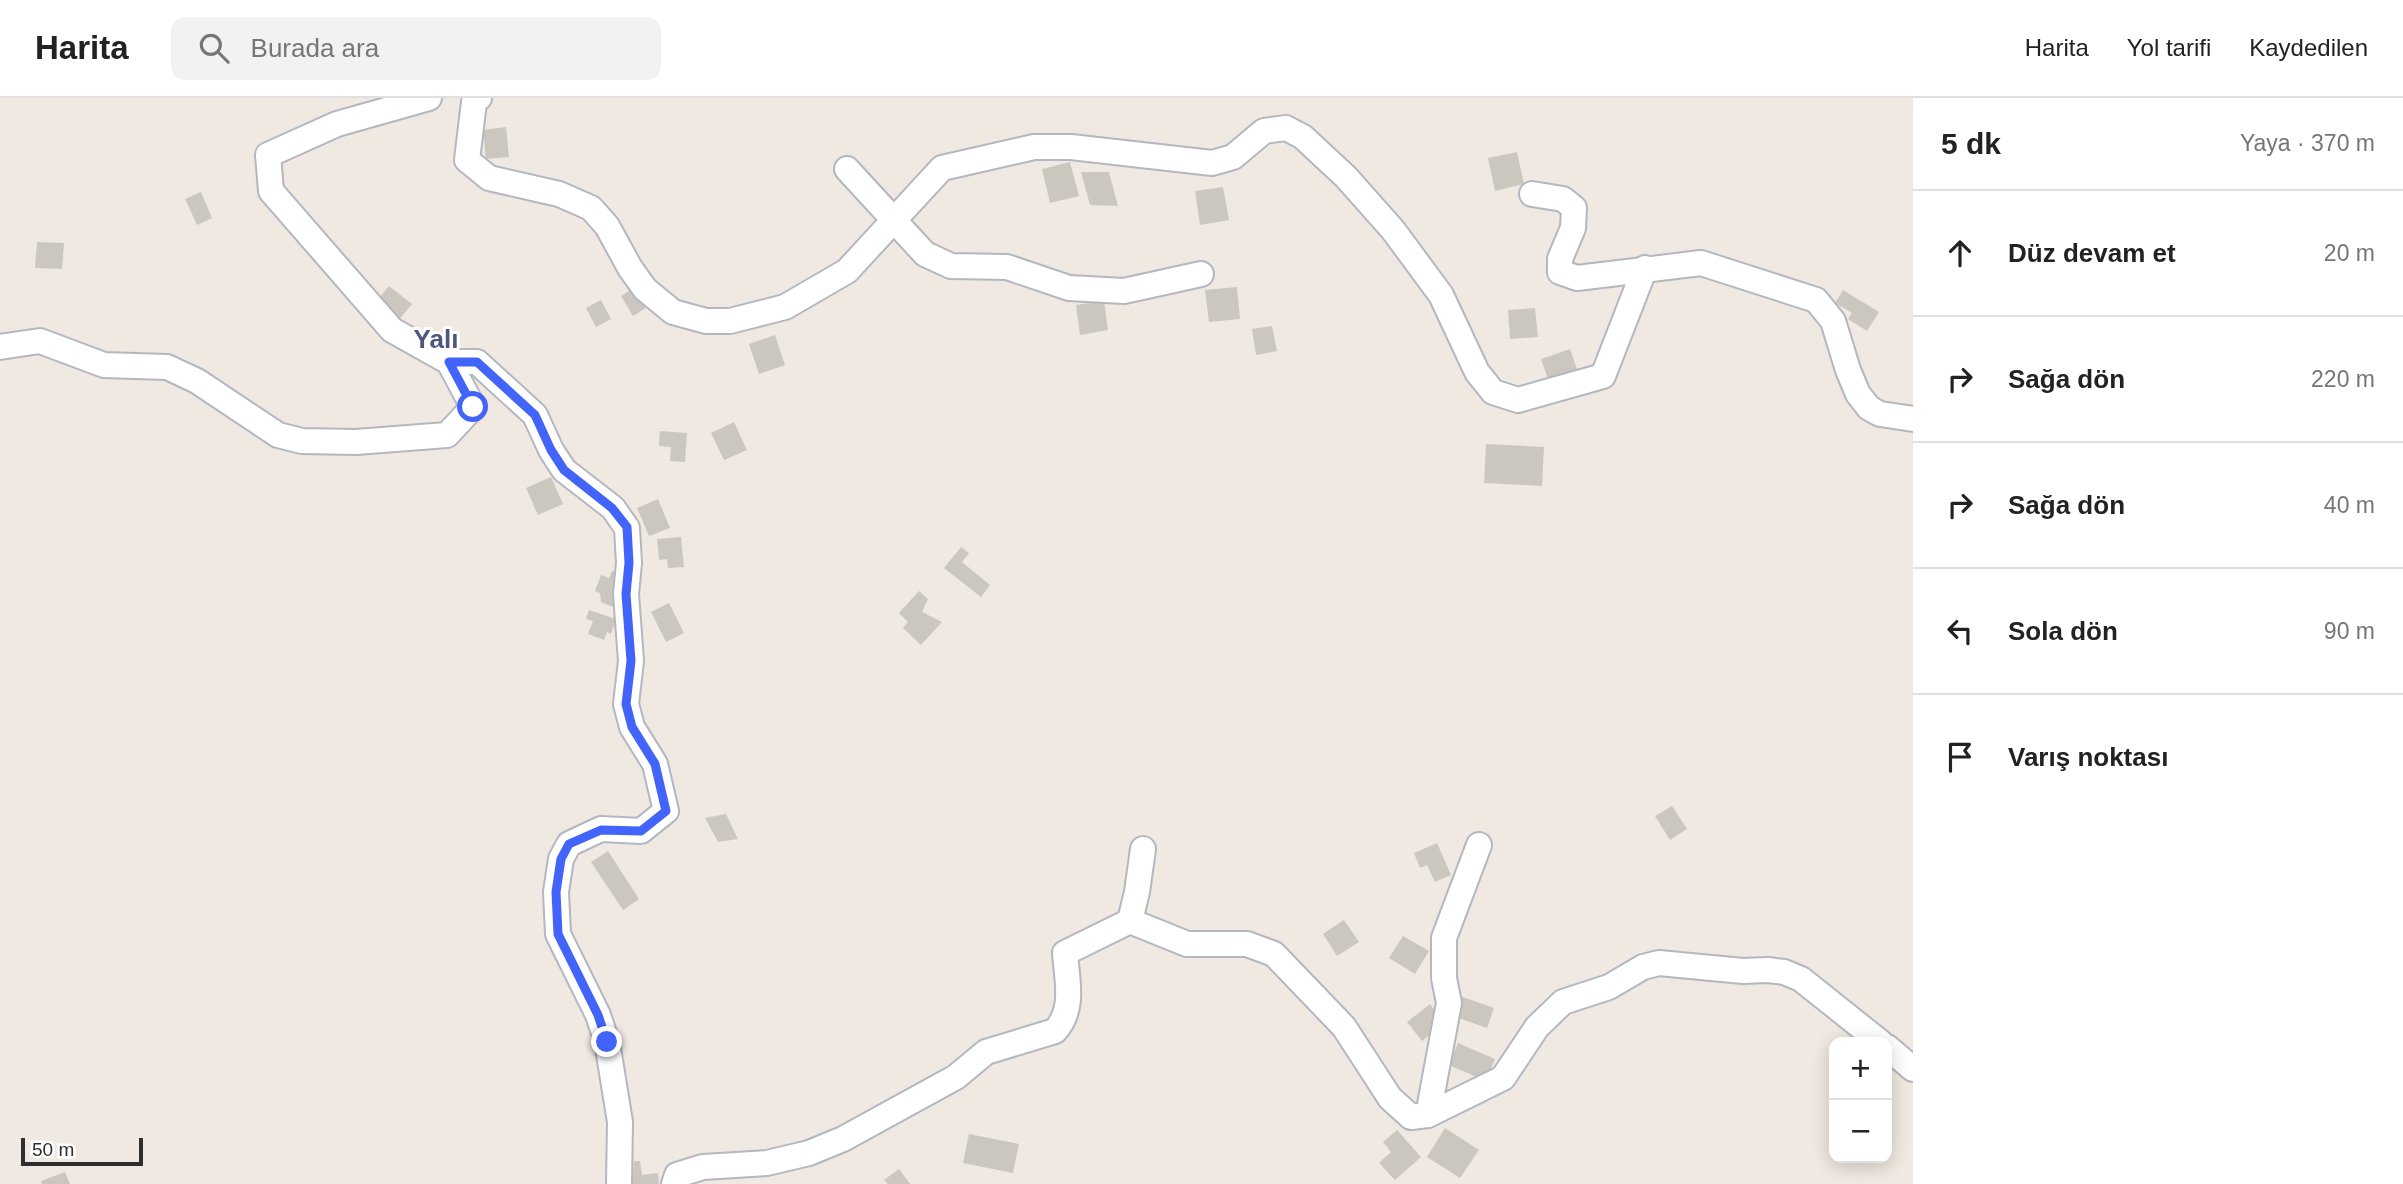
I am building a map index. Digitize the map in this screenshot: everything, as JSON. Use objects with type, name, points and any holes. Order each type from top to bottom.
[{"type":"street","points":[[429,98],[337,124],[268,155],[271,191],[392,330],[449,362],[477,362],[535,415],[551,450],[564,470],[612,508],[627,527],[629,563],[626,594],[631,661],[626,704],[632,727],[655,764],[666,811],[641,831],[601,830],[569,844],[561,859],[556,892],[558,934],[598,1015],[607,1042],[620,1122],[619,1184]]},
{"type":"street","points":[[472,99],[467,160],[488,178],[559,194],[591,208],[607,226],[645,289],[673,312],[706,321],[730,321],[785,307],[848,271],[942,168],[1034,147],[1071,147],[1212,163],[1233,157],[1264,131],[1286,128],[1303,137],[1346,177],[1393,230],[1441,295],[1477,372],[1493,392],[1518,400],[1603,376],[1645,268]]},
{"type":"street","points":[[848,169],[925,254],[951,266],[1007,267],[1069,288],[1124,291],[1201,274]]},
{"type":"street","points":[[1532,194],[1563,199],[1574,208],[1573,228],[1560,259],[1560,272],[1577,278],[1701,263],[1816,300],[1833,321],[1848,370],[1858,394],[1869,408],[1880,414],[1913,419]]},
{"type":"street","points":[[0,347],[40,341],[104,365],[167,367],[197,381],[278,435],[302,441],[356,442],[447,435],[473,407],[449,362]]},
{"type":"street","points":[[1428,1115],[1449,1003],[1444,978],[1444,938],[1479,845]]},
{"type":"street","points":[[1130,921],[1143,849]]},
{"type":"street","points":[[674,1184],[677,1175],[703,1167],[767,1163],[809,1153],[843,1139],[956,1077],[986,1052],[1055,1031],[1063,1022],[1069,1002],[1065,953],[1130,921],[1187,944],[1247,944],[1275,954],[1344,1027],[1390,1098],[1410,1117],[1428,1115],[1503,1078],[1537,1027],[1563,1002],[1609,987],[1643,967],[1659,963],[1784,972],[1801,979],[1875,1037]]},
{"type":"street","points":[[1892,1051],[1913,1069]]},
{"type":"building","points":[[506,127],[509,157],[486,159],[483,130]]},
{"type":"building","points":[[1517,152],[1524,184],[1495,191],[1488,158]]},
{"type":"building","points":[[1070,162],[1079,196],[1050,203],[1042,169]]},
{"type":"building","points":[[1081,172],[1109,172],[1118,206],[1090,205]]},
{"type":"building","points":[[1223,187],[1229,220],[1200,225],[1195,191]]},
{"type":"building","points":[[201,192],[212,218],[197,225],[185,199]]},
{"type":"building","points":[[37,242],[64,243],[62,269],[35,268]]},
{"type":"building","points":[[389,286],[412,304],[398,321],[375,303]]},
{"type":"building","points":[[1237,287],[1240,319],[1209,322],[1205,290]]},
{"type":"building","points":[[634,288],[646,308],[633,316],[621,296]]},
{"type":"building","points":[[1843,290],[1879,312],[1867,331],[1848,319],[1852,313],[1835,303]]},
{"type":"building","points":[[601,300],[611,319],[596,327],[586,308]]},
{"type":"building","points":[[1104,301],[1108,330],[1080,335],[1076,305]]},
{"type":"building","points":[[1535,308],[1538,337],[1510,339],[1508,310]]},
{"type":"building","points":[[1272,326],[1277,351],[1256,355],[1252,329]]},
{"type":"building","points":[[775,335],[785,365],[759,374],[749,344]]},
{"type":"building","points":[[1570,349],[1578,372],[1549,382],[1541,359]]},
{"type":"building","points":[[734,422],[747,450],[724,460],[711,433]]},
{"type":"building","points":[[660,431],[687,433],[685,462],[670,461],[671,447],[659,446]]},
{"type":"building","points":[[1486,444],[1544,447],[1542,486],[1484,483]]},
{"type":"building","points":[[551,477],[563,504],[538,515],[526,488]]},
{"type":"building","points":[[658,499],[670,528],[649,536],[637,508]]},
{"type":"building","points":[[681,537],[684,567],[668,568],[667,559],[659,560],[657,539]]},
{"type":"building","points":[[961,547],[969,553],[962,562],[990,585],[981,597],[944,568]]},
{"type":"building","points":[[612,571],[625,575],[613,607],[601,602],[600,593],[595,591],[601,575],[609,578]]},
{"type":"building","points":[[919,591],[928,599],[922,612],[942,622],[921,645],[903,628],[908,622],[899,613]]},
{"type":"building","points":[[669,603],[684,633],[666,642],[651,612]]},
{"type":"building","points":[[589,610],[616,619],[611,634],[607,632],[604,640],[588,634],[593,621],[586,619]]},
{"type":"building","points":[[1672,806],[1687,829],[1670,840],[1655,816]]},
{"type":"building","points":[[726,814],[738,839],[718,842],[705,818]]},
{"type":"building","points":[[1437,843],[1451,875],[1435,882],[1427,865],[1420,868],[1414,853]]},
{"type":"building","points":[[608,851],[639,899],[623,910],[591,862]]},
{"type":"building","points":[[1344,920],[1359,942],[1337,956],[1323,934]]},
{"type":"building","points":[[1403,936],[1429,951],[1415,974],[1389,958]]},
{"type":"building","points":[[1460,996],[1494,1008],[1487,1028],[1453,1016]]},
{"type":"building","points":[[1430,1004],[1445,1024],[1422,1041],[1407,1022]]},
{"type":"building","points":[[1458,1043],[1495,1059],[1486,1081],[1449,1065]]},
{"type":"building","points":[[1445,1128],[1479,1150],[1460,1178],[1427,1157]]},
{"type":"building","points":[[1397,1130],[1421,1157],[1395,1180],[1379,1163],[1391,1152],[1383,1142]]},
{"type":"building","points":[[969,1134],[1019,1144],[1013,1173],[963,1163]]},
{"type":"building","points":[[634,1161],[640,1161],[642,1175],[658,1173],[659,1184],[623,1184],[622,1177],[633,1175]]},
{"type":"building","points":[[899,1169],[910,1184],[888,1184],[884,1180]]},
{"type":"building","points":[[65,1172],[70,1184],[42,1184],[41,1181]]},
{"type":"district","name":"Yalı","points":[[436,339]]},
{"type":"route","points":[[473,407],[449,362],[477,362],[535,415],[551,450],[564,470],[612,508],[627,527],[629,563],[626,594],[631,661],[626,704],[632,727],[655,764],[666,811],[641,831],[601,830],[569,844],[561,859],[556,892],[558,934],[598,1015],[607,1042]]}]
